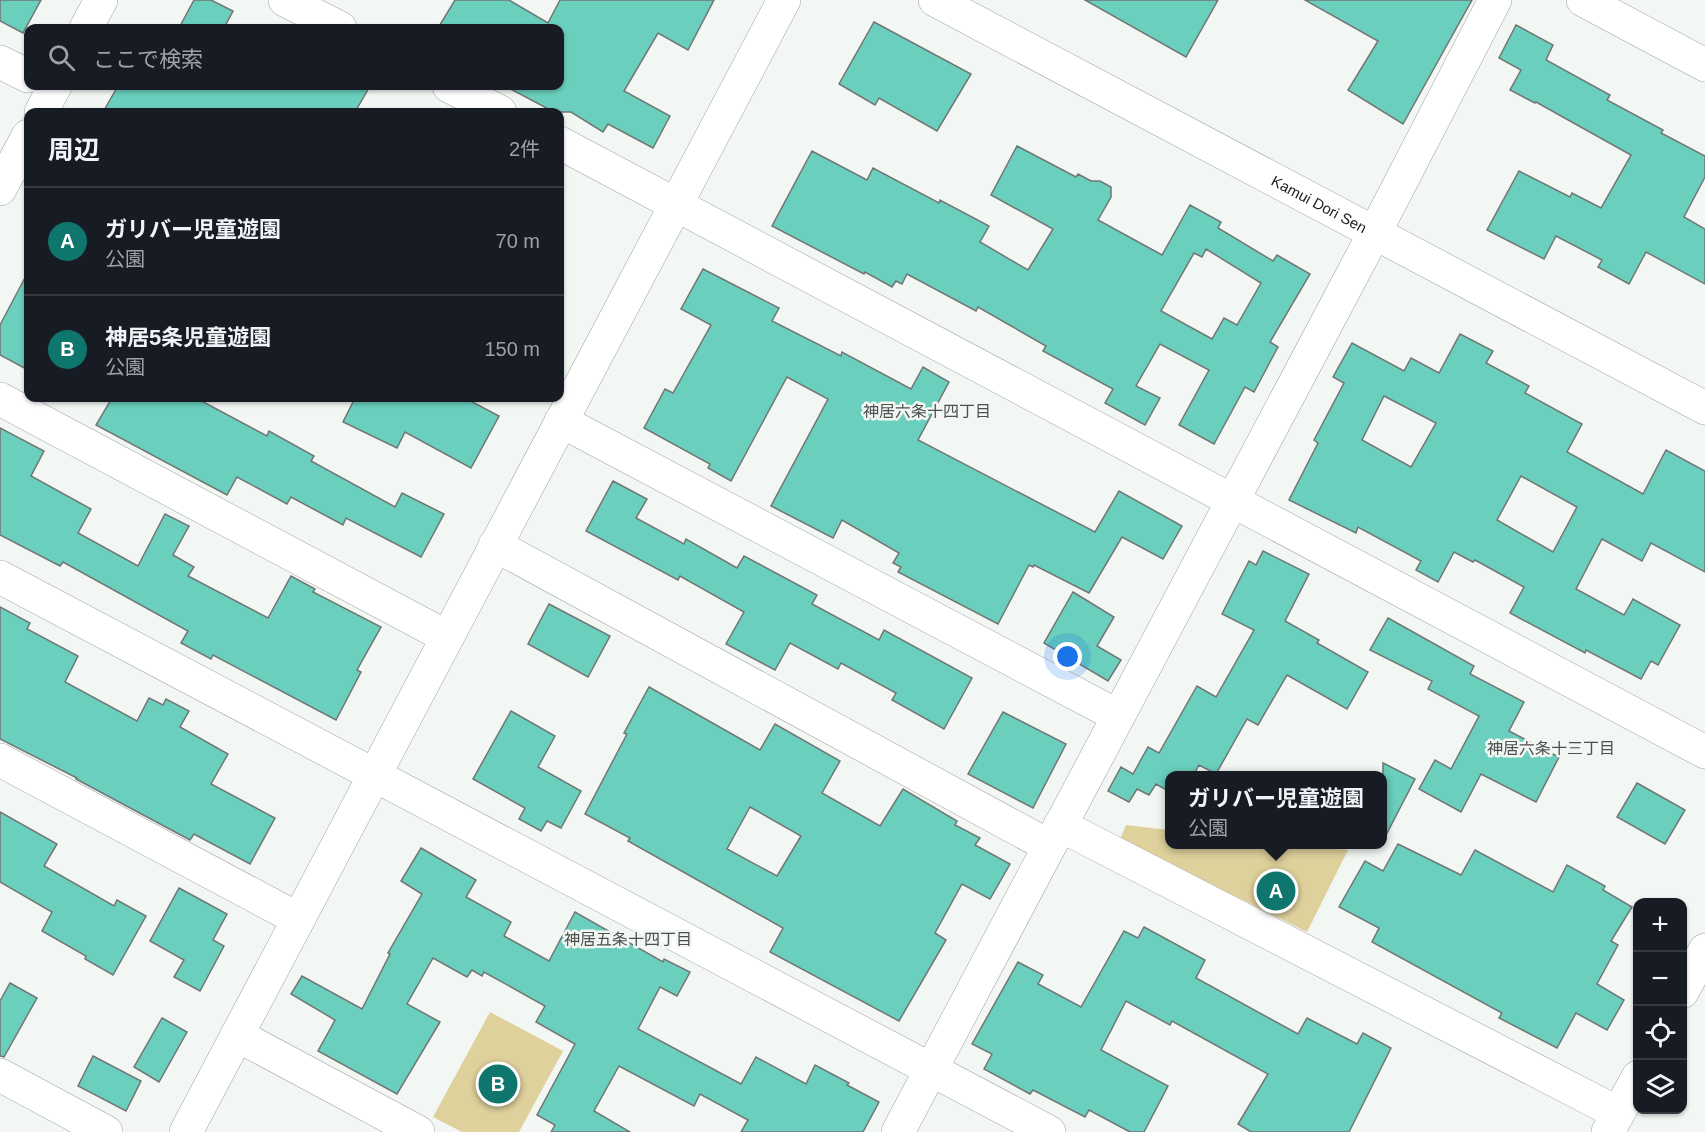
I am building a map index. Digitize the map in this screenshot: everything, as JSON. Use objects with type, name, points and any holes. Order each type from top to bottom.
[{"type":"street","points":[[88,24],[101,0]]},
{"type":"street","points":[[285,0],[332,24]]},
{"type":"street","points":[[564,400],[676,204],[784,0]]},
{"type":"street","name":"Kamui Dori Sen","points":[[935,0],[1705,408]]},
{"type":"street","points":[[898,1132],[1375,232],[1495,0]]},
{"type":"street","points":[[1582,0],[1705,65]]},
{"type":"street","points":[[0,62],[24,77]]},
{"type":"street","points":[[457,90],[492,108]]},
{"type":"street","points":[[0,189],[24,144]]},
{"type":"street","points":[[564,145],[1705,752]]},
{"type":"street","points":[[0,399],[447,637]]},
{"type":"street","points":[[186,1132],[495,545],[559,409],[1118,716]]},
{"type":"street","points":[[495,545],[1613,1123],[1633,1086]]},
{"type":"street","points":[[0,577],[1048,1132]]},
{"type":"street","points":[[0,759],[298,920]]},
{"type":"street","points":[[1687,984],[1705,950]]},
{"type":"street","points":[[237,1035],[418,1132]]},
{"type":"street","points":[[0,1075],[106,1132]]},
{"type":"shaded area","points":[[1126,825],[1165,830],[1165,849],[1348,850],[1307,932],[1120,839]]},
{"type":"shaded area","points":[[490,1012],[563,1051],[519,1132],[462,1132],[433,1117]]},
{"type":"building","points":[[0,0],[41,0],[28,24],[24,24],[23,33],[0,21]]},
{"type":"building","points":[[194,0],[211,0],[233,11],[226,24],[181,24]]},
{"type":"building","points":[[455,0],[509,0],[548,23],[560,0],[714,0],[688,50],[658,33],[624,91],[670,116],[653,148],[608,124],[603,132],[571,112],[564,112],[564,108],[546,108],[513,90],[564,90],[564,24],[440,24]]},
{"type":"building","points":[[1085,0],[1218,0],[1186,57]]},
{"type":"building","points":[[1305,0],[1472,0],[1403,124],[1348,90],[1378,41]]},
{"type":"building","points":[[874,22],[971,74],[937,131],[879,98],[875,105],[839,84]]},
{"type":"building","points":[[1516,25],[1553,45],[1546,60],[1610,95],[1607,100],[1663,130],[1661,133],[1705,156],[1705,177],[1684,217],[1705,229],[1705,284],[1646,252],[1629,284],[1598,267],[1602,260],[1556,236],[1544,259],[1487,230],[1519,171],[1570,197],[1572,193],[1601,208],[1631,155],[1510,90],[1521,70],[1499,58]]},
{"type":"building","points":[[116,90],[368,90],[357,108],[105,108]]},
{"type":"building","points":[[1017,146],[1076,177],[1078,174],[1111,187],[1111,197],[1098,220],[1162,255],[1190,205],[1221,222],[1218,228],[1273,261],[1277,255],[1310,274],[1270,342],[1278,347],[1254,392],[1245,387],[1214,444],[1179,425],[1209,370],[1160,344],[1136,386],[1160,398],[1145,425],[1105,403],[1113,389],[1043,351],[1046,346],[978,307],[976,311],[907,274],[902,284],[896,281],[892,287],[772,226],[812,151],[867,180],[873,168],[989,226],[980,242],[1028,270],[1053,229],[991,195]],"holes":[[[1206,249],[1261,283],[1237,325],[1224,318],[1212,339],[1161,311],[1194,253],[1202,257]]]},
{"type":"building","points":[[703,269],[779,308],[772,321],[841,356],[842,352],[911,389],[923,367],[949,382],[918,440],[1095,532],[1119,491],[1182,526],[1163,559],[1122,537],[1089,593],[1034,565],[1033,567],[1029,565],[998,624],[898,572],[901,567],[893,563],[899,553],[842,520],[833,538],[771,506],[828,399],[787,377],[731,481],[708,468],[710,464],[644,428],[665,389],[673,393],[711,325],[681,309]]},
{"type":"building","points":[[24,280],[24,368],[0,355],[0,325]]},
{"type":"building","points":[[1460,334],[1493,351],[1486,363],[1529,386],[1525,393],[1582,424],[1567,452],[1643,494],[1666,450],[1705,471],[1705,572],[1651,543],[1642,561],[1602,539],[1576,589],[1624,615],[1633,599],[1680,625],[1658,665],[1651,661],[1641,679],[1586,650],[1585,653],[1510,613],[1524,587],[1475,560],[1473,562],[1454,552],[1438,582],[1416,570],[1421,561],[1358,527],[1356,533],[1289,500],[1318,443],[1314,440],[1344,383],[1333,377],[1352,343],[1404,371],[1411,358],[1439,373]],"holes":[[[1384,396],[1436,423],[1411,467],[1362,440]],[[1521,476],[1577,507],[1553,552],[1497,520]]]},
{"type":"building","points":[[110,402],[203,402],[267,436],[269,431],[314,456],[311,461],[395,507],[402,493],[444,514],[421,557],[346,518],[343,525],[291,497],[287,504],[237,477],[227,495],[96,425]]},
{"type":"building","points":[[353,402],[473,402],[499,416],[471,468],[405,432],[397,448],[343,422]]},
{"type":"building","points":[[0,428],[44,451],[31,476],[91,509],[78,533],[138,566],[165,514],[189,526],[173,555],[194,567],[188,576],[268,618],[291,576],[315,589],[313,592],[381,627],[357,670],[361,672],[336,720],[213,655],[211,659],[181,643],[188,631],[63,562],[60,566],[0,535]]},
{"type":"building","points":[[613,481],[647,499],[636,518],[684,544],[686,539],[737,568],[744,556],[817,595],[812,604],[879,640],[884,630],[972,678],[944,729],[892,700],[896,693],[841,663],[838,669],[790,643],[775,670],[726,644],[744,612],[680,576],[678,580],[586,531]]},
{"type":"building","points":[[1263,551],[1309,574],[1285,621],[1319,640],[1317,643],[1368,672],[1347,709],[1287,675],[1258,725],[1247,719],[1218,771],[1210,771],[1199,765],[1196,771],[1165,771],[1165,789],[1156,784],[1149,795],[1137,789],[1129,802],[1108,791],[1121,767],[1133,774],[1148,747],[1159,753],[1197,686],[1216,697],[1254,630],[1222,614],[1249,561],[1256,565]]},
{"type":"building","points":[[1073,592],[1114,617],[1097,646],[1121,660],[1108,681],[1044,643]]},
{"type":"building","points":[[549,604],[610,636],[588,677],[528,644]]},
{"type":"building","points":[[0,607],[30,623],[27,629],[78,656],[65,682],[137,721],[149,698],[163,705],[166,699],[189,711],[180,727],[228,754],[211,784],[275,818],[250,864],[194,834],[190,840],[0,739]]},
{"type":"building","points":[[1388,618],[1474,666],[1470,674],[1524,702],[1509,731],[1559,757],[1536,802],[1481,774],[1461,812],[1419,789],[1435,760],[1451,769],[1479,716],[1428,689],[1432,681],[1370,650]]},
{"type":"building","points":[[649,687],[760,750],[775,724],[840,761],[822,793],[880,826],[903,789],[957,821],[955,825],[980,838],[975,845],[1010,864],[990,899],[962,884],[935,933],[946,940],[899,1021],[770,952],[783,928],[628,841],[630,838],[585,814],[627,734],[624,733]],"holes":[[[750,807],[801,836],[777,876],[727,849]]]},
{"type":"building","points":[[511,711],[555,736],[538,767],[581,791],[561,828],[547,821],[541,831],[519,819],[525,808],[473,779]]},
{"type":"building","points":[[1003,712],[1066,744],[1033,808],[968,774]]},
{"type":"building","points":[[1383,763],[1415,779],[1387,833],[1387,771],[1383,771]]},
{"type":"building","points":[[1637,783],[1685,810],[1665,844],[1617,817]]},
{"type":"building","points":[[0,812],[57,844],[44,866],[114,906],[117,900],[146,916],[113,975],[85,959],[86,956],[42,931],[52,912],[0,882]]},
{"type":"building","points":[[1398,844],[1461,875],[1475,850],[1553,892],[1567,865],[1605,886],[1603,890],[1632,907],[1611,941],[1618,945],[1597,984],[1624,1000],[1607,1030],[1576,1013],[1557,1048],[1499,1018],[1502,1013],[1372,942],[1379,928],[1339,907],[1365,861],[1383,871]]},
{"type":"building","points":[[421,848],[476,880],[466,897],[511,922],[504,936],[549,961],[575,912],[663,962],[664,959],[690,972],[677,996],[660,987],[638,1029],[741,1084],[756,1057],[806,1084],[815,1065],[879,1102],[863,1132],[741,1132],[748,1120],[700,1094],[694,1106],[619,1066],[594,1111],[630,1132],[551,1132],[555,1125],[537,1115],[575,1044],[536,1022],[545,1006],[484,972],[482,976],[472,970],[467,977],[433,958],[407,1004],[440,1022],[397,1094],[318,1051],[335,1020],[291,994],[302,976],[362,1009],[390,954],[388,953],[422,894],[401,881]]},
{"type":"building","points":[[179,888],[227,914],[213,940],[224,946],[200,991],[174,977],[184,960],[150,941]]},
{"type":"building","points":[[1144,927],[1205,960],[1196,978],[1298,1034],[1307,1018],[1357,1044],[1363,1033],[1391,1048],[1349,1132],[1251,1132],[1238,1124],[1268,1074],[1172,1021],[1170,1025],[1126,1001],[1101,1050],[1168,1086],[1144,1132],[1130,1132],[1089,1110],[1085,1117],[1033,1090],[1030,1094],[984,1069],[992,1054],[972,1044],[1018,962],[1043,975],[1038,984],[1081,1007],[1124,931],[1138,938]]},
{"type":"building","points":[[10,983],[37,998],[4,1057],[0,1056],[0,1001]]},
{"type":"building","points":[[162,1018],[187,1032],[159,1082],[134,1067]]},
{"type":"building","points":[[93,1056],[141,1081],[126,1111],[78,1086]]},
{"type":"place","name":"ガリバー児童遊園","points":[[1276,891]]},
{"type":"place","name":"神居5条児童遊園","points":[[498,1084]]},
{"type":"district","name":"神居六条十四丁目","points":[[927,411]]},
{"type":"district","name":"神居六条十三丁目","points":[[1551,748]]},
{"type":"district","name":"神居五条十四丁目","points":[[628,939]]}]
